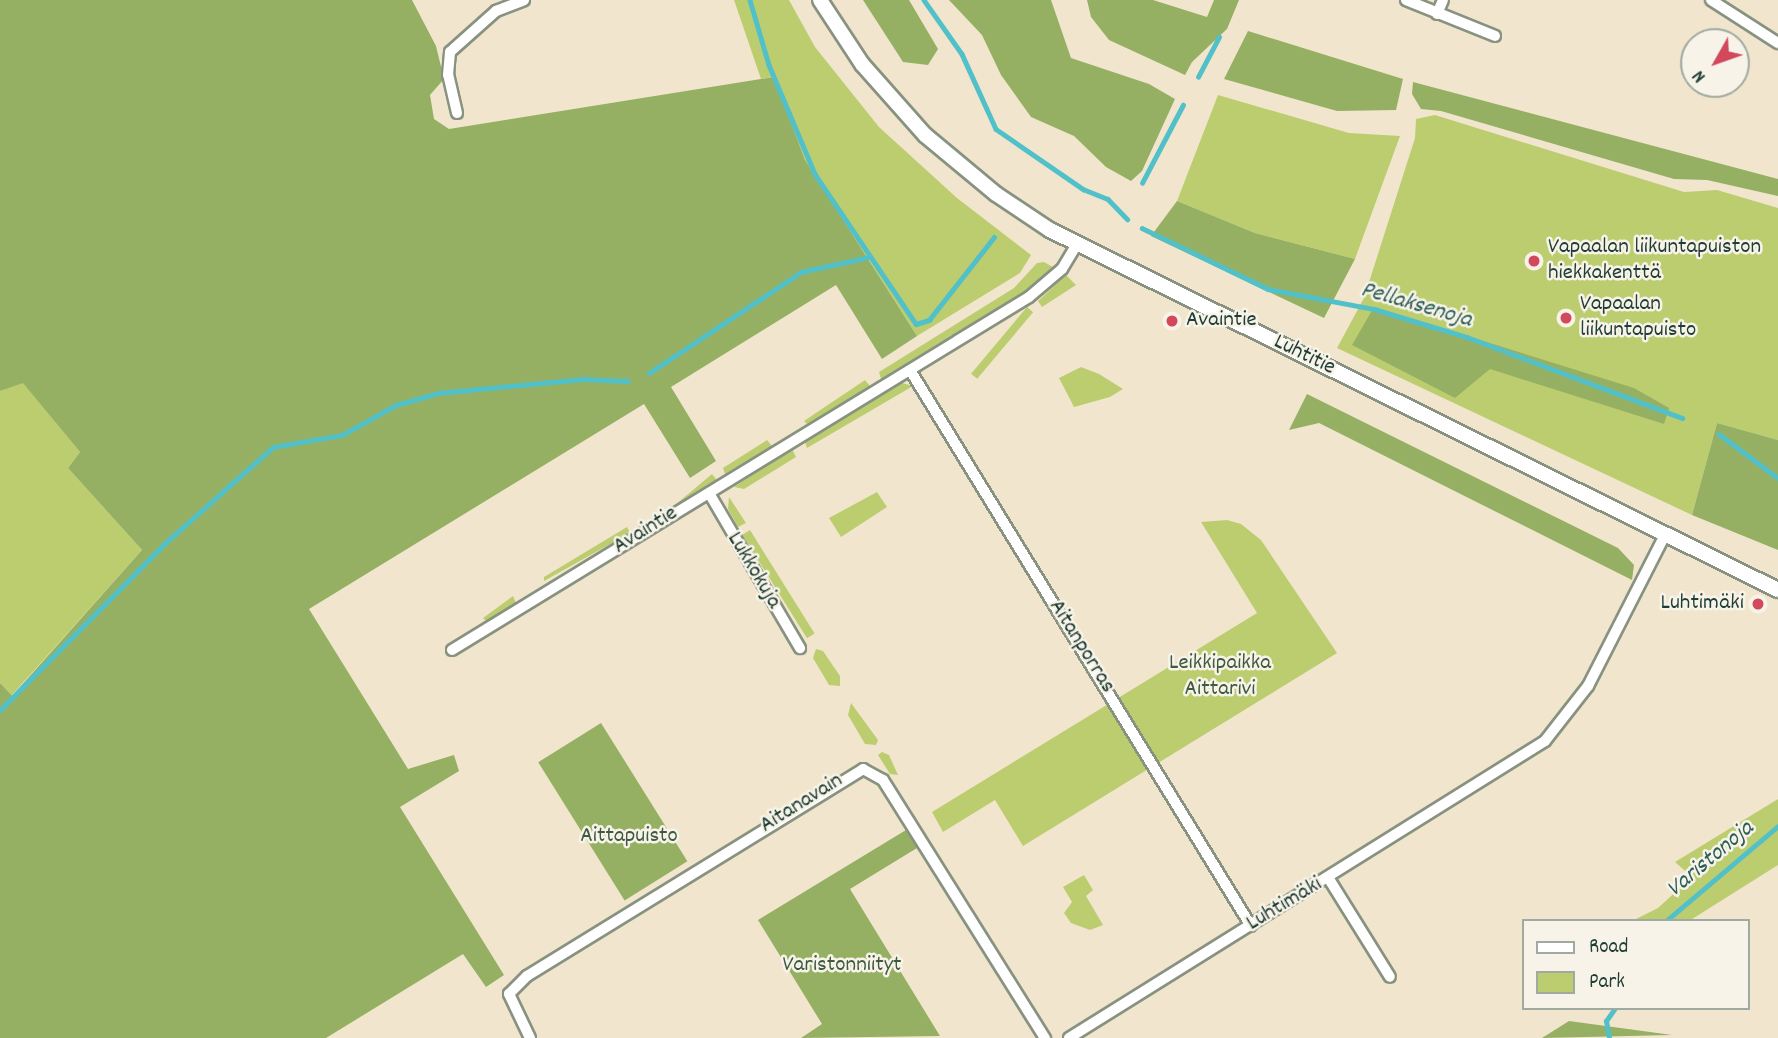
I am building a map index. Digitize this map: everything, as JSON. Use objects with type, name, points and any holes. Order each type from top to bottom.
[{"type":"street","points":[[457,113],[448,75],[450,52],[496,11],[524,0]]},
{"type":"street","name":"Luhtitie","points":[[820,0],[862,64],[925,135],[996,194],[1077,244],[1778,590]]},
{"type":"street","points":[[1406,0],[1495,36]]},
{"type":"street","points":[[1437,14],[1443,0]]},
{"type":"street","points":[[1711,0],[1778,43]]},
{"type":"street","name":"Avaintie","points":[[452,650],[1036,291],[1062,269],[1077,244]]},
{"type":"street","name":"Aitanporras","points":[[910,370],[1251,926]]},
{"type":"street","name":"Lukkokuja","points":[[709,493],[800,648]]},
{"type":"street","name":"Luhtimäki","points":[[1069,1038],[1513,765],[1558,729],[1588,687],[1665,535]]},
{"type":"street","name":"Aitanavain","points":[[530,1038],[509,995],[527,976],[863,769],[883,780],[1045,1038]]},
{"type":"street","points":[[1329,879],[1390,976]]},
{"type":"green space","points":[[0,0],[412,0],[436,46],[444,79],[430,95],[434,119],[449,129],[774,77],[805,160],[917,336],[882,359],[836,285],[671,387],[716,461],[690,478],[644,404],[309,609],[408,769],[454,755],[459,771],[400,807],[504,975],[486,987],[463,954],[326,1038],[0,1038],[0,683],[12,696],[142,550],[68,468],[80,452],[23,383],[0,391]]},
{"type":"green space","points":[[734,0],[789,0],[815,47],[879,127],[957,198],[1031,255],[1020,273],[917,336],[805,160],[774,77],[761,79]]},
{"type":"green space","points":[[863,0],[909,0],[938,49],[928,65],[903,62]]},
{"type":"green space","points":[[949,0],[1051,0],[1071,58],[1149,84],[1175,99],[1142,171],[1131,181],[1106,167],[1074,136],[1031,117],[1001,75],[982,35]]},
{"type":"green space","points":[[1087,0],[1153,0],[1207,17],[1214,0],[1239,0],[1227,29],[1192,62],[1185,75],[1109,40],[1091,17]]},
{"type":"green space","points":[[1248,31],[1403,79],[1396,110],[1337,111],[1224,79]]},
{"type":"green space","points":[[1413,82],[1778,179],[1778,196],[1707,180],[1674,179],[1441,111],[1421,109],[1412,94]]},
{"type":"green space","points":[[1218,95],[1349,133],[1400,136],[1355,259],[1255,233],[1177,201]]},
{"type":"green space","name":"Vapaalan liikuntapuisto","points":[[1435,115],[1684,192],[1717,190],[1778,208],[1778,440],[1717,423],[1692,515],[1337,348],[1364,298],[1415,138],[1416,119]]},
{"type":"green space","points":[[1177,201],[1255,233],[1355,259],[1324,318],[1151,236]]},
{"type":"green space","points":[[1044,262],[1053,267],[1032,287],[881,379],[879,372],[1014,288],[1037,263]]},
{"type":"green space","points":[[1066,275],[1076,285],[1042,307],[1038,301]]},
{"type":"green space","points":[[1027,307],[1033,312],[977,379],[971,374]]},
{"type":"green space","points":[[1374,307],[1634,388],[1669,408],[1664,424],[1490,369],[1455,398],[1352,345]]},
{"type":"green space","points":[[1081,367],[1099,374],[1123,389],[1110,397],[1074,407],[1059,378]]},
{"type":"green space","points":[[865,380],[870,386],[807,424],[804,421]]},
{"type":"green space","points":[[23,382],[80,452],[68,468],[142,550],[11,696],[0,683],[0,391]]},
{"type":"green space","points":[[902,383],[913,386],[807,448],[805,442]]},
{"type":"green space","points":[[1307,394],[1618,548],[1634,565],[1632,580],[1319,423],[1289,430]]},
{"type":"green space","points":[[1717,423],[1778,440],[1778,550],[1692,515]]},
{"type":"green space","points":[[767,440],[772,446],[725,474],[723,468]]},
{"type":"green space","points":[[792,449],[796,457],[744,489],[734,487]]},
{"type":"green space","points":[[712,474],[717,480],[667,523],[661,516]]},
{"type":"green space","points":[[877,492],[887,507],[841,537],[829,518]]},
{"type":"green space","points":[[729,497],[746,523],[738,527],[728,509]]},
{"type":"green space","name":"Leikkipaikka Aittarivi","points":[[1227,520],[1241,524],[1261,540],[1337,653],[1023,846],[995,800],[943,832],[932,812],[1257,613],[1201,522]]},
{"type":"green space","points":[[627,527],[630,533],[544,581],[544,577]]},
{"type":"green space","points":[[750,530],[815,633],[807,638],[742,535]]},
{"type":"green space","points":[[513,596],[516,603],[487,622],[483,618]]},
{"type":"green space","points":[[816,649],[823,651],[840,676],[840,686],[829,685],[813,658]]},
{"type":"green space","points":[[851,703],[878,740],[876,745],[865,744],[848,715]]},
{"type":"green space","name":"Aittapuisto","points":[[601,723],[687,861],[625,900],[538,762]]},
{"type":"green space","points":[[882,752],[889,755],[898,775],[890,774],[878,755]]},
{"type":"green space","points":[[1778,799],[1778,865],[1692,919],[1636,919],[1658,908],[1692,877],[1675,862]]},
{"type":"green space","name":"Varistonniityt","points":[[906,830],[917,848],[850,889],[940,1036],[801,1038],[822,1024],[758,920]]},
{"type":"green space","points":[[1084,875],[1093,890],[1086,896],[1103,925],[1090,930],[1071,923],[1064,913],[1072,902],[1063,887]]},
{"type":"green space","points":[[1569,1021],[1672,1035],[1542,1038]]},
{"type":"waterway","points":[[750,0],[769,65],[815,174],[916,324],[929,320],[994,237]]},
{"type":"waterway","name":"Pellaksenoja","points":[[924,0],[962,54],[996,129],[1083,189],[1108,199],[1127,219]]},
{"type":"waterway","points":[[1198,77],[1219,37]]},
{"type":"waterway","points":[[1142,183],[1183,105]]},
{"type":"waterway","name":"Pellaksenoja","points":[[1142,228],[1268,289],[1374,309],[1467,337],[1682,418]]},
{"type":"waterway","points":[[649,373],[801,272],[869,257]]},
{"type":"waterway","points":[[0,710],[163,545],[273,447],[342,435],[396,405],[438,393],[583,379],[628,381]]},
{"type":"waterway","name":"Pellaksenoja","points":[[1719,434],[1778,478]]},
{"type":"waterway","name":"Varistonoja","points":[[1668,919],[1778,826]]},
{"type":"waterway","name":"Varistonoja","points":[[1609,1038],[1606,1021],[1614,1010]]},
{"type":"place","name":"Vapaalan liikuntapuiston hiekkakenttä","points":[[1534,261]]},
{"type":"place","name":"Vapaalan liikuntapuisto","points":[[1566,318]]},
{"type":"place","name":"Avaintie","points":[[1172,321]]},
{"type":"place","name":"Luhtimäki","points":[[1758,604]]}]
